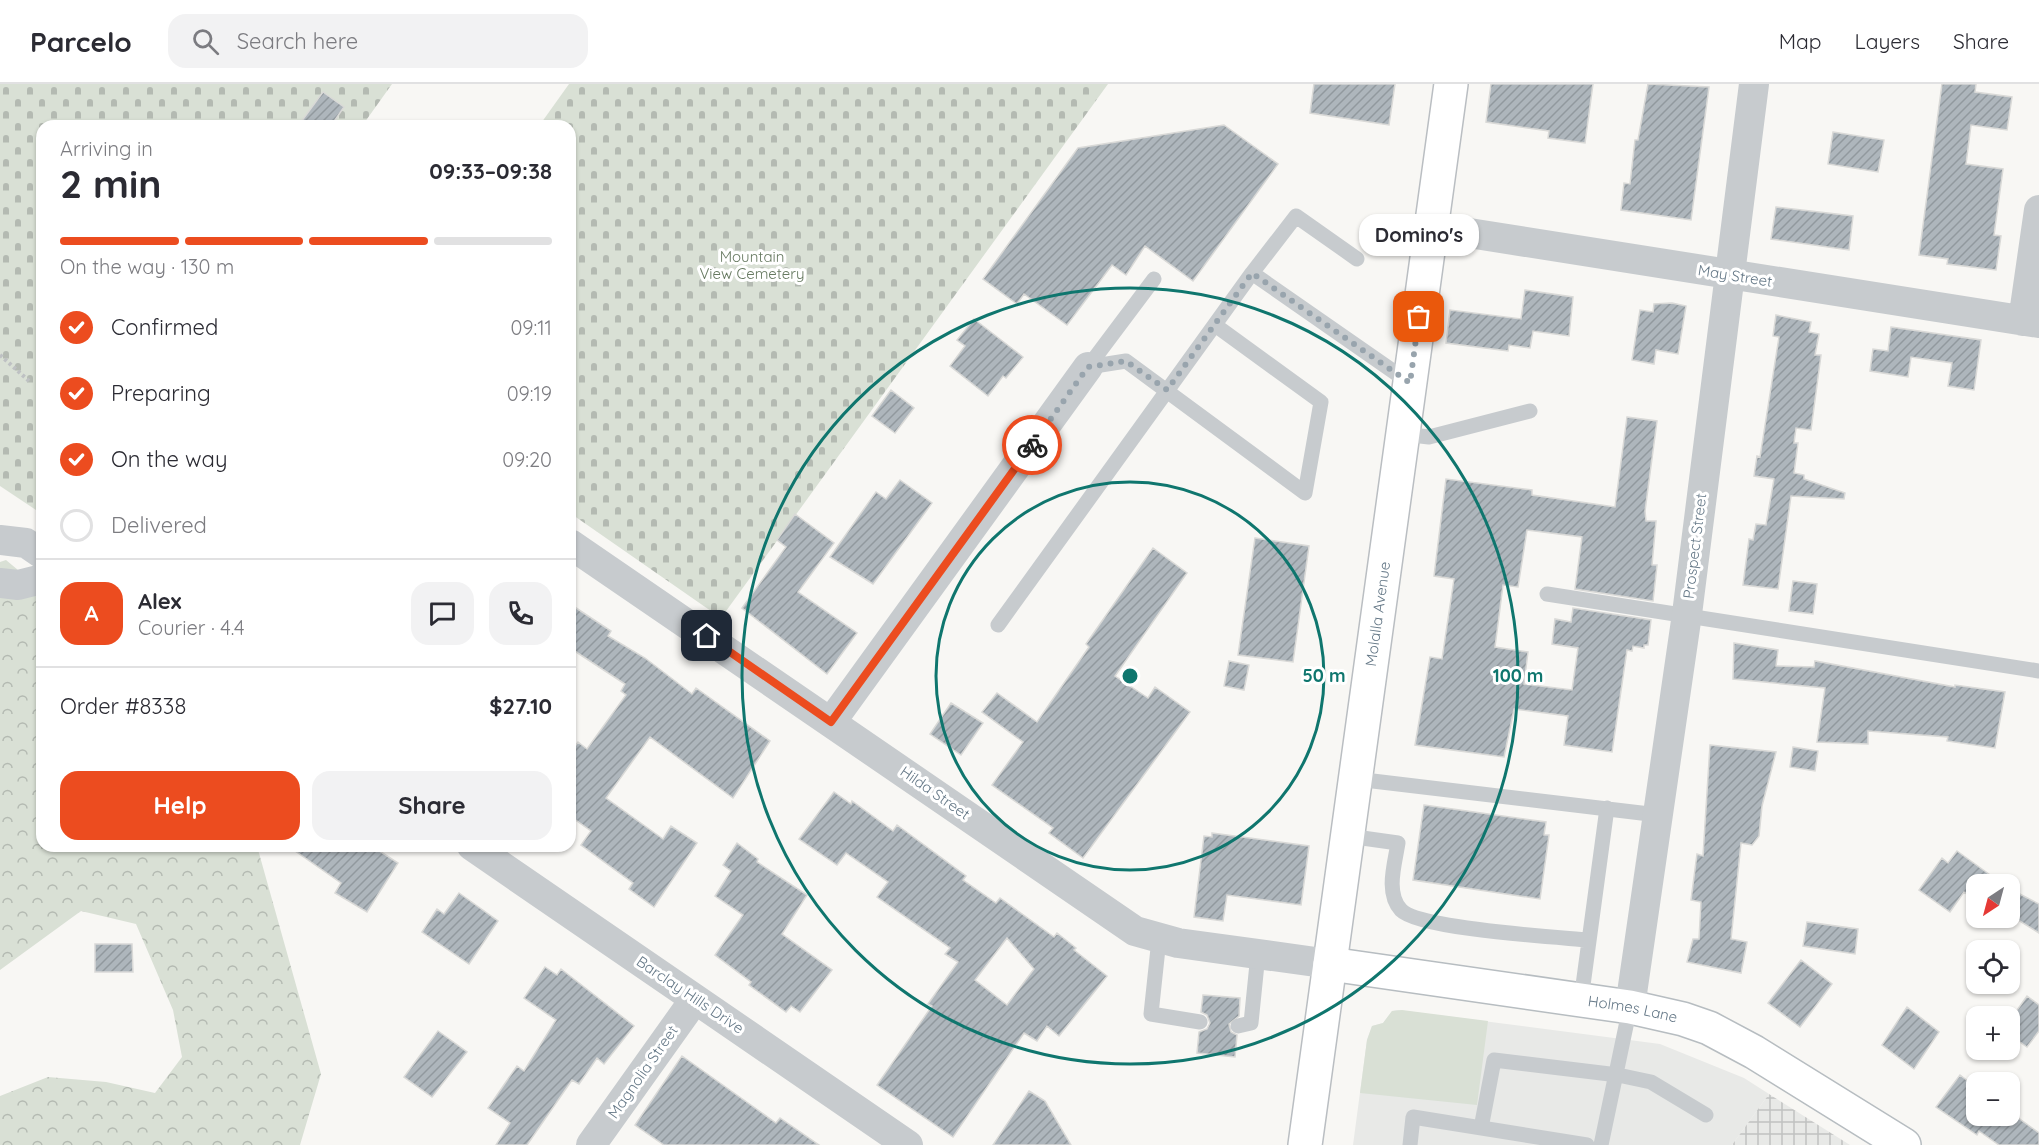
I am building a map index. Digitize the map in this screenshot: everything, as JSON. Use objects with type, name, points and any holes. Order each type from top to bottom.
[{"type":"main road","name":"Molalla Avenue","points":[[1305,1145],[1451,84]]},
{"type":"main road","name":"Holmes Lane","points":[[1330,964],[1630,1007],[1683,1019],[1734,1041],[1904,1145]]},
{"type":"street","name":"Prospect Street","points":[[1630,1007],[1687,615],[1754,84]]},
{"type":"street","points":[[2031,322],[2039,210]]},
{"type":"street","name":"May Street","points":[[1431,228],[2031,322]]},
{"type":"street","points":[[831,722],[1088,367]]},
{"type":"street","points":[[0,540],[26,543],[36,550]]},
{"type":"street","name":"Hilda Street","points":[[576,548],[1127,927],[1159,939],[1330,964]]},
{"type":"street","points":[[0,583],[18,585],[36,580]]},
{"type":"street","name":"Barclay Hills Drive","points":[[481,852],[908,1145]]},
{"type":"street","name":"Magnolia Street","points":[[591,1145],[695,999]]},
{"type":"lane","points":[[998,626],[1252,273],[1296,216],[1357,259]]},
{"type":"lane","points":[[1252,273],[1410,383]]},
{"type":"lane","points":[[1088,367],[1154,279]]},
{"type":"lane","points":[[1088,367],[1126,361],[1305,493],[1321,402],[1215,325]]},
{"type":"lane","points":[[1403,434],[1429,437],[1530,411]]},
{"type":"lane","points":[[1547,594],[2039,671]]},
{"type":"lane","points":[[1356,779],[1658,815]]},
{"type":"lane","points":[[1581,1000],[1607,808]]},
{"type":"lane","points":[[1348,836],[1398,843],[1392,889],[1401,909],[1412,917],[1437,923],[1588,940]]},
{"type":"lane","points":[[1159,939],[1151,1014],[1200,1022]]},
{"type":"lane","points":[[1238,1026],[1251,1023],[1258,954]]},
{"type":"lane","points":[[1601,1145],[1618,1075],[1630,1007]]},
{"type":"lane","points":[[1481,1128],[1494,1060],[1618,1075],[1651,1082],[1706,1115]]},
{"type":"lane","points":[[1410,1145],[1413,1117],[1587,1145]]},
{"type":"path","points":[[0,355],[29,381]]},
{"type":"shaded area","points":[[1392,1011],[1660,1044],[1744,1078],[1769,1094],[1732,1145],[1353,1145],[1367,1040],[1372,1026],[1383,1023]]},
{"type":"shaded area","points":[[1769,1094],[1850,1145],[1732,1145]]},
{"type":"green space","points":[[0,84],[392,84],[366,120],[36,120],[36,510],[0,486]]},
{"type":"green space","name":"Mountain View Cemetery","points":[[569,84],[1108,84],[721,618],[576,517],[576,120],[543,120]]},
{"type":"green space","points":[[6,560],[36,585],[36,852],[259,852],[321,1074],[300,1145],[0,1145],[0,1096],[48,1077],[106,1082],[155,1093],[182,1057],[173,1010],[136,924],[81,911],[0,970],[0,562]]},
{"type":"green space","points":[[1402,1010],[1488,1021],[1477,1105],[1360,1093],[1367,1040],[1372,1026],[1383,1023],[1392,1011]]},
{"type":"building","points":[[1314,84],[1395,84],[1389,125],[1310,113]]},
{"type":"building","points":[[1491,84],[1593,84],[1585,143],[1548,138],[1549,131],[1486,122]]},
{"type":"building","points":[[1648,84],[1709,87],[1691,220],[1621,210],[1624,183],[1630,184],[1635,140],[1638,140]]},
{"type":"building","points":[[1942,84],[1976,84],[1975,92],[2012,97],[2007,130],[1971,125],[1966,164],[2003,169],[1994,235],[2001,236],[1996,270],[1947,264],[1948,259],[1919,255]]},
{"type":"building","points":[[323,92],[344,107],[335,120],[302,120]]},
{"type":"building","points":[[1224,125],[1278,164],[1193,281],[1145,246],[1126,275],[1112,265],[1067,325],[1024,294],[1017,304],[983,279],[1078,148]]},
{"type":"building","points":[[1833,132],[1884,140],[1878,172],[1828,164]]},
{"type":"building","points":[[1776,207],[1853,216],[1849,250],[1771,239]]},
{"type":"building","points":[[1525,290],[1573,297],[1569,336],[1533,331],[1530,348],[1509,345],[1508,351],[1446,343],[1450,310],[1521,319]]},
{"type":"building","points":[[1672,303],[1686,306],[1678,354],[1656,350],[1654,364],[1632,360],[1640,310],[1653,312],[1654,304]]},
{"type":"building","points":[[1776,315],[1811,322],[1809,332],[1819,334],[1815,355],[1821,355],[1811,430],[1796,428],[1794,443],[1798,443],[1794,473],[1804,475],[1804,479],[1845,493],[1844,499],[1791,496],[1778,589],[1743,585],[1749,539],[1753,540],[1756,524],[1766,525],[1774,479],[1754,476],[1757,456],[1760,457],[1779,337],[1773,336]]},
{"type":"building","points":[[974,319],[1023,357],[1006,378],[1003,376],[988,396],[950,366],[965,346],[957,340]]},
{"type":"building","points":[[1891,327],[1981,340],[1974,390],[1948,386],[1952,363],[1911,357],[1908,377],[1870,371],[1873,349],[1888,351]]},
{"type":"building","points":[[891,390],[914,408],[895,433],[872,416]]},
{"type":"building","points":[[1627,417],[1657,421],[1645,511],[1646,521],[1656,521],[1652,565],[1657,565],[1653,601],[1575,589],[1582,537],[1527,530],[1518,587],[1503,585],[1495,647],[1528,652],[1524,684],[1572,690],[1578,648],[1552,644],[1555,619],[1571,622],[1573,608],[1651,620],[1648,645],[1644,645],[1644,648],[1633,646],[1632,651],[1627,650],[1612,752],[1564,745],[1568,716],[1514,709],[1504,757],[1415,745],[1430,657],[1442,659],[1454,579],[1434,576],[1446,479],[1532,490],[1532,495],[1615,507]]},
{"type":"building","points":[[900,480],[932,503],[873,584],[830,557],[876,492],[886,499]]},
{"type":"building","points":[[795,514],[834,543],[798,592],[857,633],[827,674],[742,608],[786,547],[777,540]]},
{"type":"building","points":[[1255,538],[1309,546],[1293,662],[1238,655]]},
{"type":"building","points":[[1153,548],[1187,573],[1115,676],[1148,698],[1155,687],[1190,712],[1083,858],[1049,833],[1053,828],[992,785],[1023,742],[982,712],[997,693],[1037,722],[1089,647],[1086,644]]},
{"type":"building","points":[[1793,581],[1817,584],[1813,614],[1789,611]]},
{"type":"building","points":[[576,608],[611,631],[608,636],[645,658],[692,694],[696,688],[770,741],[733,798],[650,737],[606,798],[663,839],[671,826],[697,843],[654,907],[629,889],[633,883],[581,845],[591,831],[576,820],[576,745],[578,742],[587,749],[626,695],[621,691],[625,684],[576,652]]},
{"type":"building","points":[[1734,643],[1778,650],[1776,666],[1814,667],[1815,661],[1955,687],[1955,685],[2005,692],[1995,748],[1947,741],[1948,737],[1868,731],[1868,744],[1817,742],[1825,688],[1733,679]]},
{"type":"building","points":[[1229,661],[1249,665],[1244,690],[1224,686]]},
{"type":"building","points":[[951,703],[983,723],[961,755],[930,734]]},
{"type":"building","points":[[1710,745],[1776,752],[1762,806],[1759,836],[1752,845],[1741,843],[1731,939],[1747,942],[1741,973],[1687,962],[1693,939],[1699,939],[1701,902],[1691,900],[1697,854],[1703,856]]},
{"type":"building","points":[[1793,747],[1818,751],[1815,771],[1790,767]]},
{"type":"building","points":[[834,792],[851,804],[852,801],[893,831],[897,825],[966,876],[963,880],[996,903],[1000,898],[1054,937],[1057,933],[1076,948],[1074,950],[1107,976],[1059,1036],[1047,1026],[1037,1041],[1024,1033],[953,1137],[877,1085],[932,1006],[928,1004],[958,962],[945,954],[950,948],[877,897],[888,882],[846,853],[837,865],[799,839]],"holes":[[[1007,938],[1034,969],[1007,1005],[975,980]]]},
{"type":"building","points":[[1424,805],[1546,822],[1544,835],[1549,835],[1540,899],[1413,880]]},
{"type":"building","points":[[1212,833],[1309,846],[1301,905],[1227,895],[1223,921],[1194,917],[1204,836],[1212,837]]},
{"type":"building","points":[[737,843],[758,859],[757,862],[807,895],[782,934],[832,970],[800,1012],[791,1006],[786,1012],[749,985],[751,982],[715,955],[743,915],[715,896],[731,871],[723,865]]},
{"type":"building","points":[[1957,851],[1989,874],[1966,874],[1966,894],[1964,892],[1950,912],[1919,890],[1942,858],[1948,863]]},
{"type":"building","points":[[297,852],[381,852],[398,863],[367,912],[335,893],[341,883]]},
{"type":"building","points":[[459,893],[498,921],[469,964],[422,932],[437,909],[444,914]]},
{"type":"building","points":[[2020,894],[2039,904],[2039,933],[2020,921]]},
{"type":"building","points":[[1807,922],[1858,929],[1855,954],[1803,946]]},
{"type":"building","points":[[95,944],[132,944],[133,972],[95,972]]},
{"type":"building","points":[[1801,960],[1832,984],[1800,1027],[1768,1003]]},
{"type":"building","points":[[545,967],[557,975],[561,969],[634,1026],[604,1064],[597,1058],[579,1084],[572,1080],[527,1145],[496,1145],[510,1123],[488,1108],[517,1066],[524,1071],[556,1020],[524,998]]},
{"type":"building","points":[[1203,995],[1240,998],[1239,1016],[1229,1024],[1231,1032],[1237,1035],[1235,1057],[1197,1053],[1199,1032],[1207,1029],[1210,1023],[1207,1015],[1201,1012]]},
{"type":"building","points":[[2027,996],[2039,1005],[2039,1031],[2027,1047],[2020,1042],[2020,1006]]},
{"type":"building","points":[[1907,1007],[1939,1032],[1914,1069],[1882,1045]]},
{"type":"building","points":[[438,1031],[467,1052],[432,1097],[404,1077]]},
{"type":"building","points":[[682,1056],[776,1123],[780,1118],[819,1145],[664,1145],[635,1125]]},
{"type":"building","points":[[1960,1075],[1966,1080],[1966,1126],[2020,1126],[2020,1119],[2039,1133],[2039,1145],[1999,1145],[1979,1131],[1977,1135],[1936,1107]]},
{"type":"building","points":[[1029,1091],[1045,1101],[1071,1145],[993,1145]]},
{"type":"way so far","points":[[1032,445],[1088,367],[1126,361],[1167,390],[1252,273],[1410,383],[1419,317]]},
{"type":"place","name":"Domino's","points":[[1419,317]]},
{"type":"route","points":[[707,636],[831,722],[1032,445]]}]
